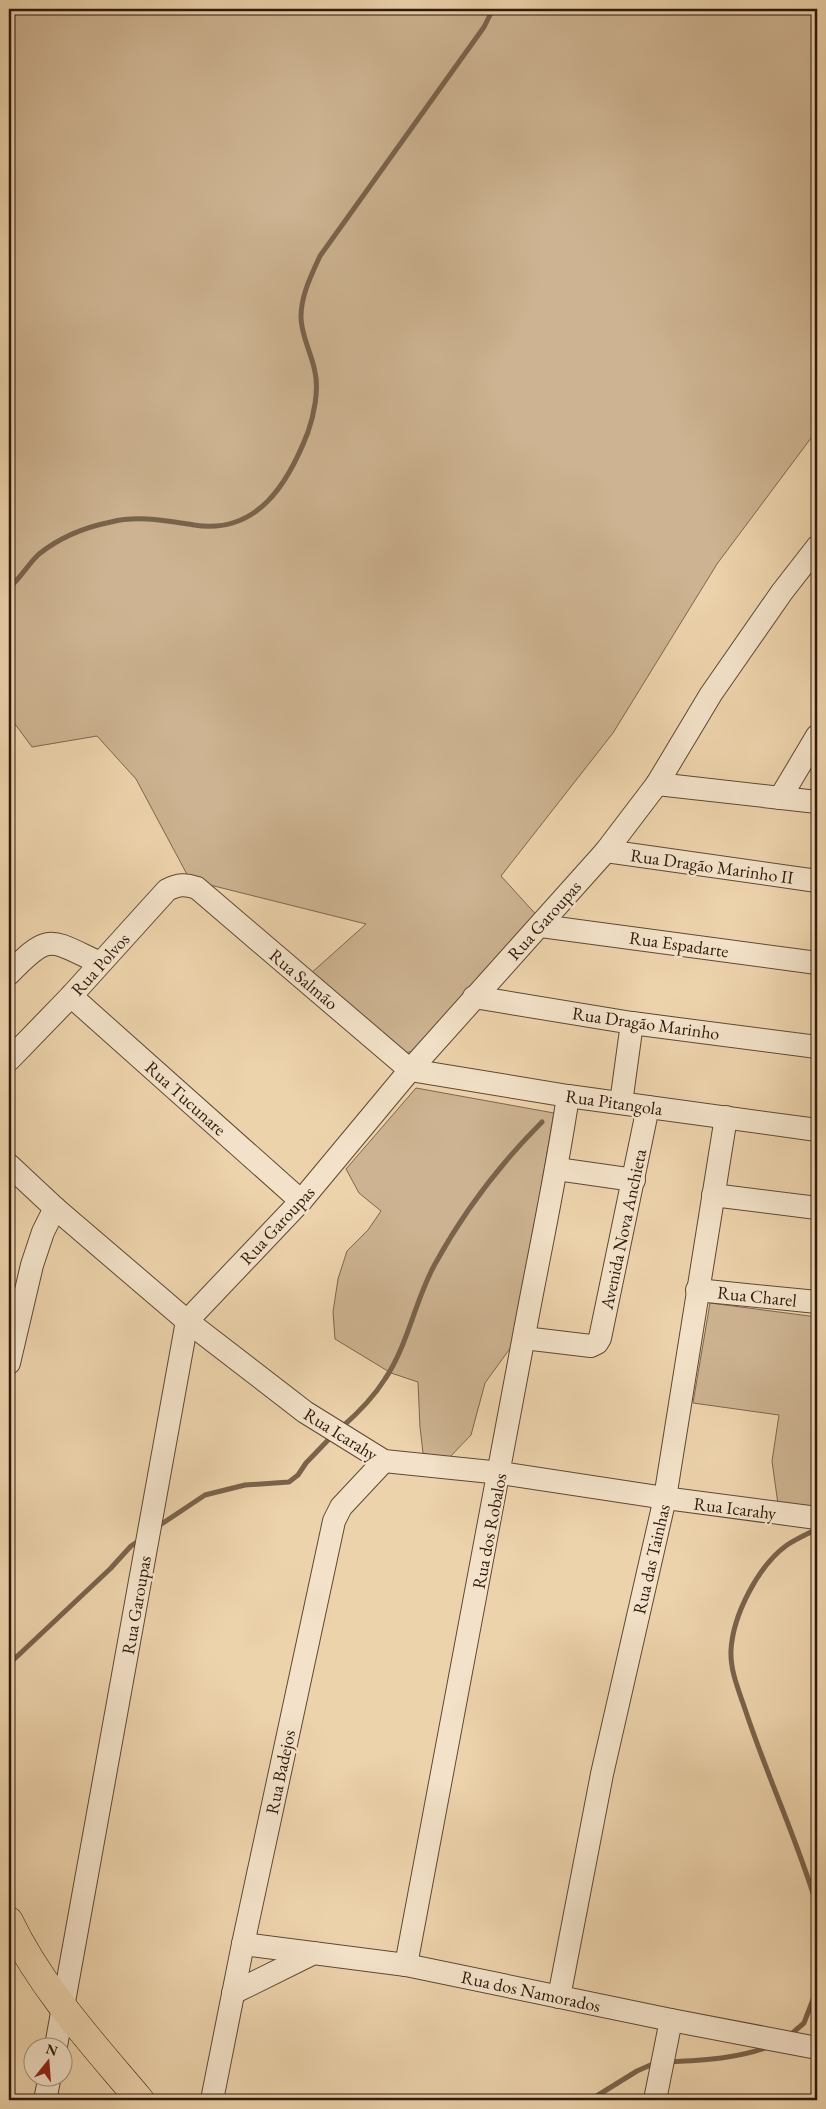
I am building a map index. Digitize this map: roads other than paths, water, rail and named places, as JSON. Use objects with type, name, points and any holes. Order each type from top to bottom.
[{"type":"main road","points":[[9,1921],[16,1937],[63,2008],[140,2100]]},
{"type":"street","name":"Rua Garoupas","points":[[58,2036],[187,1321],[301,1201],[410,1070],[474,997],[541,926],[606,851],[657,784],[711,694],[782,592],[817,546]]},
{"type":"street","points":[[780,798],[817,736]]},
{"type":"street","points":[[657,784],[817,802]]},
{"type":"street","name":"Rua Dragão Marinho II","points":[[606,851],[817,881]]},
{"type":"street","name":"Rua Polvos","points":[[9,1060],[71,996],[167,890],[177,884],[185,884],[197,888]]},
{"type":"street","name":"Rua Salmão","points":[[197,888],[410,1070]]},
{"type":"street","name":"Rua Espadarte","points":[[541,926],[817,963]]},
{"type":"street","points":[[9,974],[24,959],[44,944],[57,943],[100,963]]},
{"type":"street","name":"Rua Tucunare","points":[[71,996],[301,1201]]},
{"type":"street","name":"Rua Dragão Marinho","points":[[474,997],[632,1022],[817,1047]]},
{"type":"street","points":[[621,1104],[632,1022]]},
{"type":"street","name":"Rua Pitangola","points":[[410,1070],[621,1104],[817,1130]]},
{"type":"street","name":"Rua dos Robalos","points":[[406,1965],[501,1473],[524,1338],[557,1169],[568,1096]]},
{"type":"street","name":"Avenida Nova Anchieta","points":[[524,1338],[591,1346],[597,1343],[600,1338],[648,1107]]},
{"type":"street","name":"Rua das Tainhas","points":[[559,1997],[602,1774],[665,1498],[726,1117]]},
{"type":"street","name":"Rua Icarahy","points":[[9,1165],[55,1208],[187,1321],[305,1412],[384,1462],[501,1473],[665,1498],[817,1518]]},
{"type":"street","points":[[557,1169],[634,1180]]},
{"type":"street","points":[[713,1195],[817,1208]]},
{"type":"street","points":[[9,1362],[32,1265],[43,1232],[55,1208]]},
{"type":"street","name":"Rua Charel","points":[[697,1290],[817,1302]]},
{"type":"street","name":"Rua Badejos","points":[[219,2099],[233,1993],[334,1521],[341,1507],[384,1462]]},
{"type":"street","name":"Rua dos Namorados","points":[[243,1944],[406,1965],[817,2048]]},
{"type":"street","points":[[233,1993],[314,1953]]},
{"type":"street","points":[[655,2100],[671,2020]]},
{"type":"street","points":[[45,2100],[48,2086]]},
{"type":"waterway","points":[[9,588],[39,554],[64,538],[83,530],[111,522],[132,519],[152,519],[216,526],[236,522],[252,514],[267,502],[280,487],[300,451],[314,410],[315,372],[301,324],[301,309],[313,271],[320,256],[484,27],[493,9]]},
{"type":"waterway","points":[[342,1427],[370,1399],[393,1366],[428,1278],[470,1207],[512,1154],[542,1122]]},
{"type":"waterway","points":[[157,1527],[205,1495],[245,1485],[289,1482],[298,1475],[306,1463],[332,1436]]},
{"type":"waterway","points":[[817,1529],[787,1545],[766,1565],[742,1607],[733,1636],[731,1650],[733,1673],[738,1688],[817,1906]]},
{"type":"waterway","points":[[9,1664],[110,1569],[131,1546],[140,1540]]},
{"type":"waterway","points":[[789,2036],[804,2023],[817,1989]]},
{"type":"waterway","points":[[669,2062],[707,2060],[744,2054],[768,2047]]},
{"type":"waterway","points":[[581,2100],[595,2097],[637,2071],[655,2063]]}]
